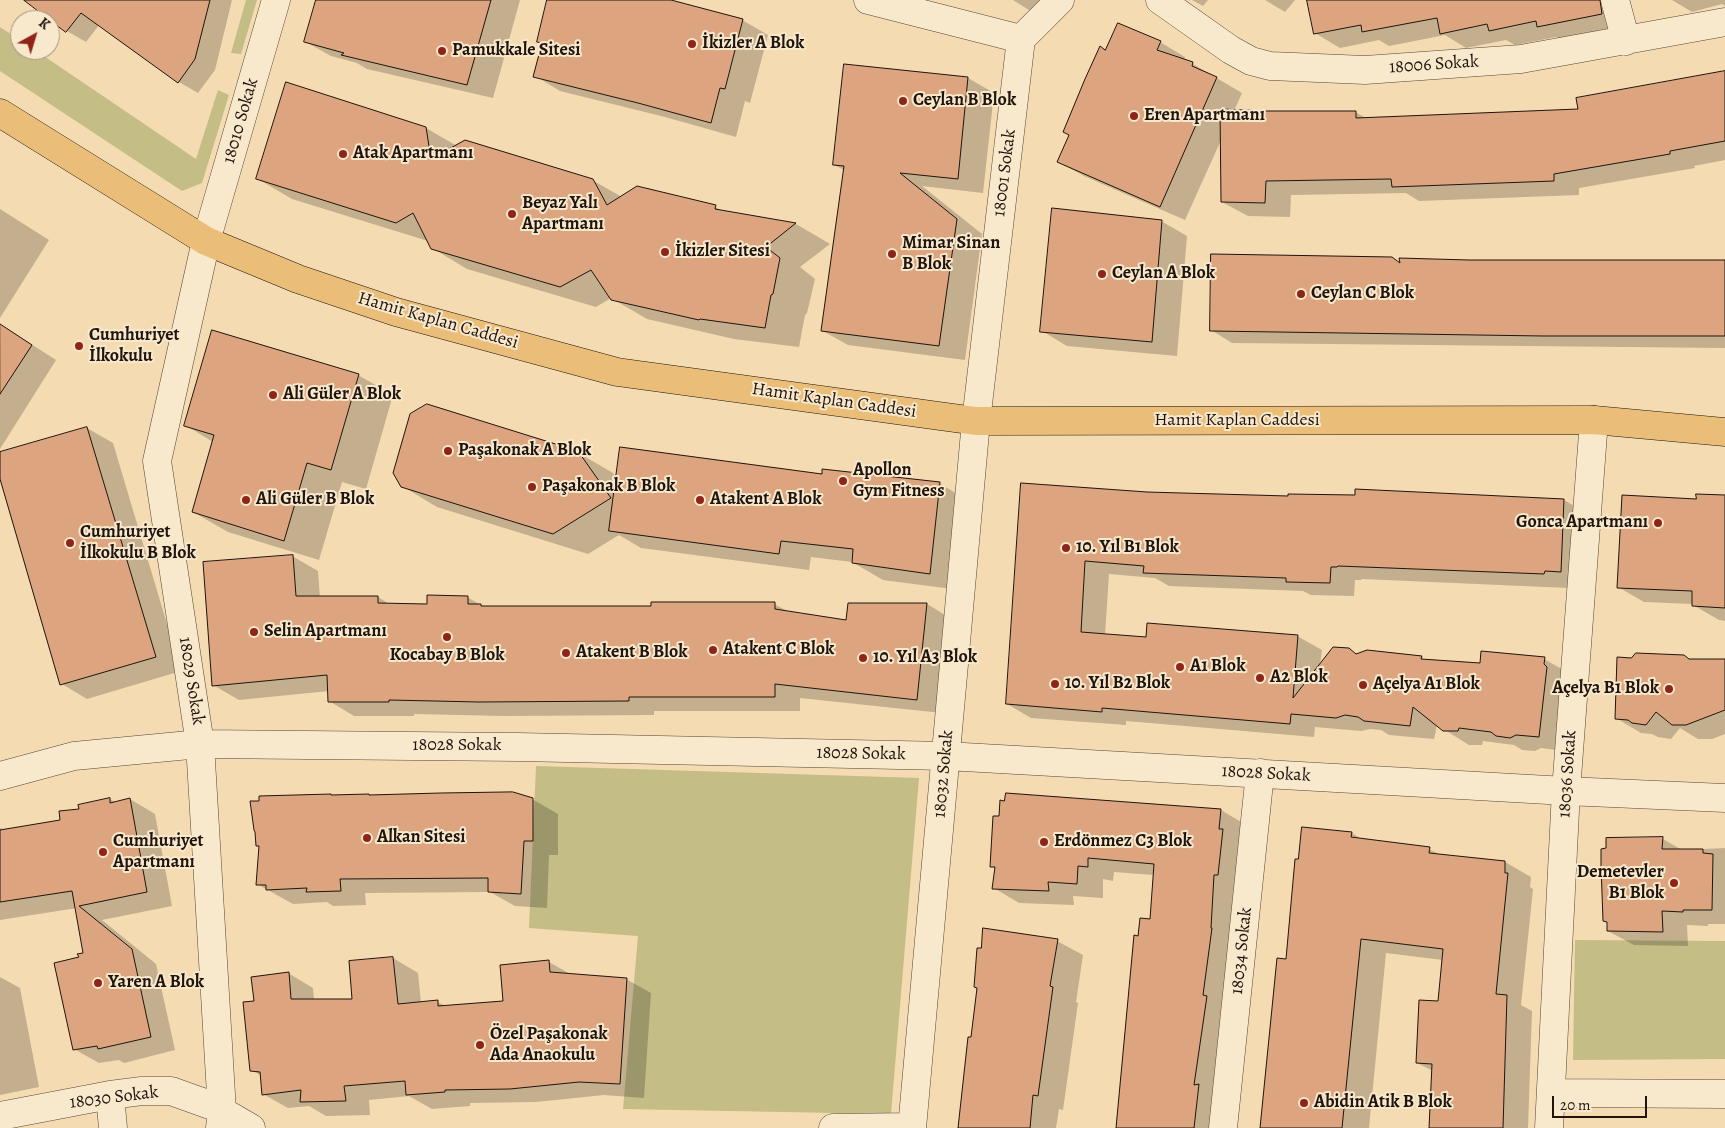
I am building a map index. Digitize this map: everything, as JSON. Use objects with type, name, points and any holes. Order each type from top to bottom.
[{"type":"main road","name":"Hamit Kaplan Caddesi","points":[[0,113],[206,241],[298,279],[396,312],[617,372],[976,421],[1594,420],[1725,432]]},
{"type":"street","name":"18010 Sokak","points":[[206,241],[276,0]]},
{"type":"street","points":[[868,0],[1021,39],[1060,0]]},
{"type":"street","name":"18006 Sokak","points":[[1160,0],[1231,50],[1251,61],[1270,66],[1365,70],[1521,60],[1725,22]]},
{"type":"street","points":[[1615,0],[1626,41]]},
{"type":"street","name":"18001 Sokak","points":[[976,421],[1021,39]]},
{"type":"street","name":"18029 Sokak","points":[[206,241],[157,461],[200,744],[221,1119]]},
{"type":"street","name":"18036 Sokak","points":[[1549,1128],[1566,791],[1594,420]]},
{"type":"street","name":"18032 Sokak","points":[[912,1127],[976,421]]},
{"type":"street","name":"18028 Sokak","points":[[0,776],[74,756],[200,744],[518,747],[946,756],[1566,791],[1725,798]]},
{"type":"street","name":"18034 Sokak","points":[[1223,1128],[1260,773]]},
{"type":"street","name":"18030 Sokak","points":[[0,1116],[110,1095],[142,1091],[170,1091],[221,1119],[251,1128]]},
{"type":"street","points":[[1552,1092],[1725,1094]]},
{"type":"street","points":[[110,1095],[113,1128]]},
{"type":"street","points":[[833,1128],[912,1127]]},
{"type":"shaded area","points":[[246,0],[257,0],[241,54],[231,53]]},
{"type":"shaded area","points":[[0,27],[10,34],[10,60],[50,60],[196,159],[218,90],[229,95],[202,183],[182,191],[0,71]]},
{"type":"shaded area","points":[[536,766],[919,778],[891,1114],[623,1109],[638,936],[529,928]]},
{"type":"shaded area","points":[[1575,940],[1725,941],[1725,1059],[1573,1060]]},
{"type":"building","points":[[24,0],[210,0],[195,59],[178,83],[81,13],[66,32],[60,27],[60,10],[37,10]]},
{"type":"building","name":"Pamukkale Sitesi","points":[[316,0],[491,0],[467,85],[341,55],[344,53],[304,42]]},
{"type":"building","points":[[547,0],[671,0],[743,19],[725,89],[720,88],[711,123],[533,77],[542,43],[537,42]]},
{"type":"building","points":[[1307,0],[1600,0],[1602,14],[1537,27],[1536,21],[1489,31],[1487,24],[1440,34],[1437,18],[1362,32],[1361,25],[1314,34]]},
{"type":"building","name":"Eren Apartmanı","points":[[1118,23],[1161,41],[1157,50],[1193,62],[1192,66],[1217,77],[1160,207],[1057,162],[1069,135],[1063,132],[1085,79],[1100,46],[1105,50]]},
{"type":"building","points":[[844,64],[968,77],[958,179],[900,173],[957,219],[939,346],[821,331],[844,166],[833,165]]},
{"type":"building","points":[[1725,71],[1725,141],[1670,151],[1670,154],[1554,174],[1554,181],[1392,187],[1391,179],[1266,181],[1265,203],[1221,202],[1220,109],[1356,111],[1356,118],[1578,109],[1576,98]]},
{"type":"building","points":[[286,82],[426,127],[431,159],[465,140],[593,179],[607,205],[637,186],[716,205],[715,209],[796,223],[766,247],[780,258],[765,328],[699,320],[611,300],[591,270],[560,287],[431,249],[413,213],[396,223],[256,179]]},
{"type":"building","name":"Ceylan A Blok","points":[[1052,208],[1162,220],[1152,342],[1040,332]]},
{"type":"building","points":[[1211,254],[1392,257],[1400,263],[1399,258],[1469,260],[1725,260],[1725,336],[1543,336],[1210,331]]},
{"type":"building","points":[[0,324],[32,345],[0,394]]},
{"type":"building","name":"Ali Güler A Blok","points":[[212,330],[359,374],[331,470],[307,463],[284,541],[192,512],[214,435],[184,426]]},
{"type":"building","points":[[427,404],[578,451],[611,498],[553,534],[401,487],[393,473],[410,414]]},
{"type":"building","name":"Cumhuriyet İlkokulu B Blok","points":[[87,427],[156,657],[60,685],[0,479],[0,452]]},
{"type":"building","points":[[620,447],[822,474],[822,469],[940,482],[930,574],[852,563],[853,549],[781,541],[779,554],[609,531]]},
{"type":"building","points":[[1021,483],[1147,492],[1288,496],[1288,494],[1355,495],[1355,489],[1564,499],[1561,572],[1545,571],[1544,574],[1338,566],[1331,567],[1330,583],[1286,582],[1286,578],[1143,573],[1144,566],[1085,561],[1081,632],[1146,637],[1147,623],[1298,635],[1293,698],[1333,647],[1349,648],[1356,654],[1367,650],[1422,656],[1421,659],[1480,663],[1481,651],[1545,657],[1544,664],[1547,667],[1539,737],[1516,735],[1510,738],[1496,736],[1491,732],[1459,728],[1458,731],[1443,731],[1413,707],[1410,726],[1364,721],[1358,717],[1345,715],[1336,718],[1291,714],[1290,724],[1102,708],[1102,712],[1006,704]]},
{"type":"building","name":"Gonca Apartmanı","points":[[1696,494],[1725,495],[1725,608],[1692,606],[1692,591],[1617,588],[1622,495],[1696,499]]},
{"type":"building","points":[[293,555],[296,596],[378,596],[378,603],[427,604],[427,595],[468,596],[468,604],[481,604],[481,606],[651,606],[651,602],[775,602],[775,609],[846,620],[848,603],[927,603],[917,700],[775,684],[775,697],[629,697],[629,701],[479,702],[389,700],[389,702],[328,702],[327,675],[212,686],[203,562]]},
{"type":"building","name":"Açelya B1 Blok","points":[[1636,653],[1684,655],[1689,659],[1725,659],[1725,710],[1686,725],[1672,725],[1656,712],[1646,725],[1615,719],[1617,657],[1631,658]]},
{"type":"building","name":"Alkan Sitesi","points":[[513,792],[533,798],[533,841],[524,841],[521,894],[488,892],[488,878],[340,879],[341,891],[306,892],[307,888],[266,890],[266,885],[256,885],[259,846],[256,846],[250,801],[259,801],[259,796]]},
{"type":"building","points":[[1006,793],[1221,809],[1219,829],[1223,829],[1218,875],[1214,875],[1212,928],[1203,995],[1207,996],[1194,1085],[1199,1084],[1194,1128],[1116,1128],[1134,935],[1138,936],[1140,918],[1150,919],[1154,864],[1088,858],[1088,867],[1078,866],[1077,884],[1048,882],[1049,891],[992,889],[995,867],[990,867],[993,816],[999,816],[1000,800],[1004,801]]},
{"type":"building","points":[[110,798],[110,803],[130,798],[147,892],[79,906],[132,949],[151,1037],[98,1049],[97,1046],[73,1050],[54,963],[79,957],[77,954],[83,953],[72,891],[0,902],[0,830],[60,820],[59,811],[79,809],[78,805]]},
{"type":"building","points":[[1302,827],[1352,832],[1351,837],[1430,847],[1429,853],[1505,861],[1505,873],[1508,873],[1496,994],[1507,995],[1503,1128],[1429,1128],[1432,1064],[1416,1063],[1419,1000],[1438,1001],[1443,949],[1361,939],[1342,1128],[1260,1128],[1277,958],[1286,959],[1295,859],[1298,859]]},
{"type":"building","name":"Demetevler B1 Blok","points":[[1663,837],[1662,849],[1703,849],[1703,853],[1713,854],[1712,910],[1662,911],[1663,932],[1607,931],[1607,922],[1603,921],[1601,865],[1601,849],[1606,848],[1606,838]]},
{"type":"building","points":[[983,928],[1058,939],[1050,986],[1053,987],[1038,1096],[1033,1095],[1030,1128],[958,1128],[968,1037],[971,1037],[977,988],[974,987],[977,948],[981,948]]},
{"type":"building","points":[[393,957],[398,1004],[438,1000],[438,1006],[503,1001],[500,965],[549,960],[550,972],[627,978],[620,1084],[579,1082],[510,1089],[445,1090],[445,1092],[406,1095],[405,1081],[344,1086],[346,1101],[300,1102],[301,1090],[262,1095],[260,1072],[250,1071],[243,1002],[254,1001],[251,977],[289,972],[291,999],[352,999],[349,961]]},
{"type":"place","name":"İkizler A Blok","points":[[692,44]]},
{"type":"place","name":"Pamukkale Sitesi","points":[[442,51]]},
{"type":"place","name":"Ceylan B Blok","points":[[903,101]]},
{"type":"place","name":"Eren Apartmanı","points":[[1134,116]]},
{"type":"place","name":"Atak Apartmanı","points":[[343,154]]},
{"type":"place","name":"Beyaz Yalı Apartmanı","points":[[512,214]]},
{"type":"place","name":"İkizler Sitesi","points":[[665,252]]},
{"type":"place","name":"Mimar Sinan B Blok","points":[[892,254]]},
{"type":"place","name":"Ceylan A Blok","points":[[1102,274]]},
{"type":"place","name":"Ceylan C Blok","points":[[1301,294]]},
{"type":"place","name":"Cumhuriyet İlkokulu","points":[[79,346]]},
{"type":"place","name":"Ali Güler A Blok","points":[[273,395]]},
{"type":"place","name":"Paşakonak A Blok","points":[[448,451]]},
{"type":"place","name":"Apollon Gym Fitness","points":[[843,481]]},
{"type":"place","name":"Paşakonak B Blok","points":[[532,487]]},
{"type":"place","name":"Ali Güler B Blok","points":[[246,500]]},
{"type":"place","name":"Atakent A Blok","points":[[700,500]]},
{"type":"place","name":"Gonca Apartmanı","points":[[1658,523]]},
{"type":"place","name":"Cumhuriyet İlkokulu B Blok","points":[[70,543]]},
{"type":"place","name":"10. Yıl B1 Blok","points":[[1066,548]]},
{"type":"place","name":"Selin Apartmanı","points":[[254,632]]},
{"type":"place","name":"Kocabay B Blok","points":[[447,637]]},
{"type":"place","name":"Atakent C Blok","points":[[713,650]]},
{"type":"place","name":"Atakent B Blok","points":[[566,653]]},
{"type":"place","name":"10. Yıl A3 Blok","points":[[863,658]]},
{"type":"place","name":"A1 Blok","points":[[1180,667]]},
{"type":"place","name":"A2 Blok","points":[[1260,678]]},
{"type":"place","name":"10. Yıl B2 Blok","points":[[1055,684]]},
{"type":"place","name":"Açelya A1 Blok","points":[[1363,685]]},
{"type":"place","name":"Açelya B1 Blok","points":[[1669,689]]},
{"type":"place","name":"Alkan Sitesi","points":[[367,838]]},
{"type":"place","name":"Erdönmez C3 Blok","points":[[1044,842]]},
{"type":"place","name":"Cumhuriyet Apartmanı","points":[[103,852]]},
{"type":"place","name":"Demetevler B1 Blok","points":[[1674,883]]},
{"type":"place","name":"Yaren A Blok","points":[[98,983]]},
{"type":"place","name":"Özel Paşakonak Ada Anaokulu","points":[[480,1045]]},
{"type":"place","name":"Abidin Atik B Blok","points":[[1304,1103]]}]
